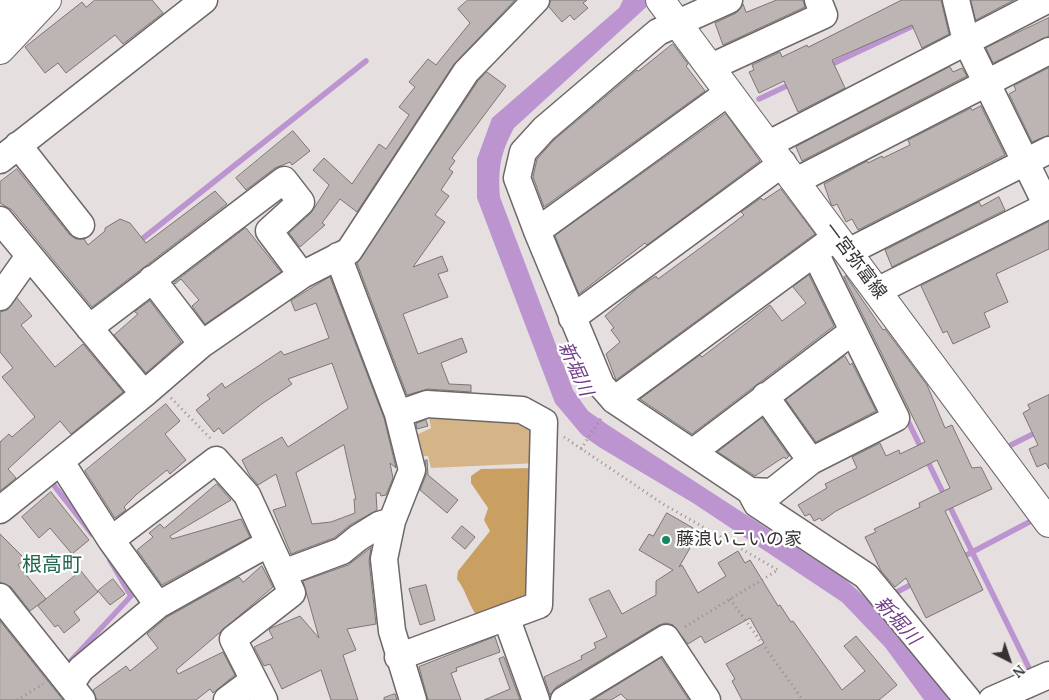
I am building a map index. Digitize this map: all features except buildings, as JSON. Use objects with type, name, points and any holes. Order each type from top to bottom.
[{"type":"main road","points":[[0,21],[19,0]]},
{"type":"main road","points":[[0,50],[47,0]]},
{"type":"main road","name":"一宮弥富線","points":[[670,8],[711,68],[1049,523]]},
{"type":"street","points":[[81,225],[9,152],[204,0]]},
{"type":"street","points":[[0,510],[61,462],[202,344],[302,274],[349,251],[466,72],[536,0]]},
{"type":"street","points":[[729,0],[670,8],[658,32],[544,129],[523,152],[517,178],[572,318],[610,405],[693,452],[750,492],[757,504],[866,576],[968,700]]},
{"type":"street","points":[[711,68],[824,15],[818,0]]},
{"type":"street","points":[[877,291],[1047,209],[966,41],[956,0]]},
{"type":"street","points":[[572,318],[783,163],[966,41],[1047,0]]},
{"type":"street","points":[[783,163],[986,83],[1049,51]]},
{"type":"street","points":[[537,231],[729,92]]},
{"type":"street","points":[[610,405],[815,253],[842,244],[1049,150]]},
{"type":"street","points":[[88,328],[284,180],[301,202],[269,231],[302,274]]},
{"type":"street","points":[[0,220],[88,328],[150,388]]},
{"type":"street","points":[[750,492],[772,492],[810,461],[896,418],[815,253]]},
{"type":"street","points":[[0,298],[30,256]]},
{"type":"street","points":[[338,256],[398,414],[412,470],[392,521],[384,559],[392,631],[398,657],[413,700]]},
{"type":"street","points":[[152,279],[202,344]]},
{"type":"street","points":[[693,452],[853,331]]},
{"type":"street","points":[[765,396],[810,461]]},
{"type":"street","points":[[398,414],[427,404],[522,410],[544,422],[539,604],[398,657]]},
{"type":"street","points":[[112,540],[216,460],[247,495],[292,593],[233,639],[259,690],[227,700]]},
{"type":"street","points":[[61,462],[112,540],[158,604]]},
{"type":"street","points":[[283,573],[342,551],[379,525],[392,521]]},
{"type":"street","points":[[0,598],[71,686],[81,669],[158,604],[269,543]]},
{"type":"street","points":[[506,617],[536,700]]},
{"type":"street","points":[[564,700],[666,638],[707,700]]},
{"type":"street","points":[[992,700],[1049,676]]},
{"type":"path","points":[[150,388],[219,448],[216,460]]},
{"type":"path","points":[[582,447],[610,405]]},
{"type":"path","points":[[544,422],[663,504],[778,570],[666,638]]},
{"type":"path","points":[[730,599],[802,700]]},
{"type":"path","points":[[18,700],[71,686]]},
{"type":"shaded area","points":[[623,0],[654,0],[514,128],[501,162],[499,178],[500,197],[573,390],[588,411],[608,425],[845,579],[874,606],[901,636],[949,700],[924,700],[885,647],[842,602],[693,503],[599,447],[582,435],[555,403],[477,198],[477,159],[492,118],[619,8]]},
{"type":"shaded area","points":[[427,407],[535,423],[538,463],[431,468],[428,456],[417,456],[414,436],[431,428]]},
{"type":"shaded area","points":[[536,468],[533,593],[479,619],[457,579],[458,571],[490,531],[484,520],[488,508],[471,483],[471,476],[481,469]]},
{"type":"waterway","points":[[828,66],[919,23]]},
{"type":"waterway","points":[[137,243],[366,61]]},
{"type":"waterway","points":[[759,99],[793,83]]},
{"type":"waterway","points":[[905,415],[922,450]]},
{"type":"waterway","points":[[1011,445],[1049,426]]},
{"type":"waterway","points":[[926,458],[1029,668]]},
{"type":"waterway","points":[[49,479],[92,534]]},
{"type":"waterway","points":[[959,559],[1033,520]]},
{"type":"waterway","points":[[65,667],[131,596],[110,560]]},
{"type":"waterway","name":"新堀川","points":[[895,593],[916,582]]},
{"type":"place","name":"藤浪いこいの家","points":[[666,540]]},
{"type":"district","name":"根高町","points":[[52,565]]}]
